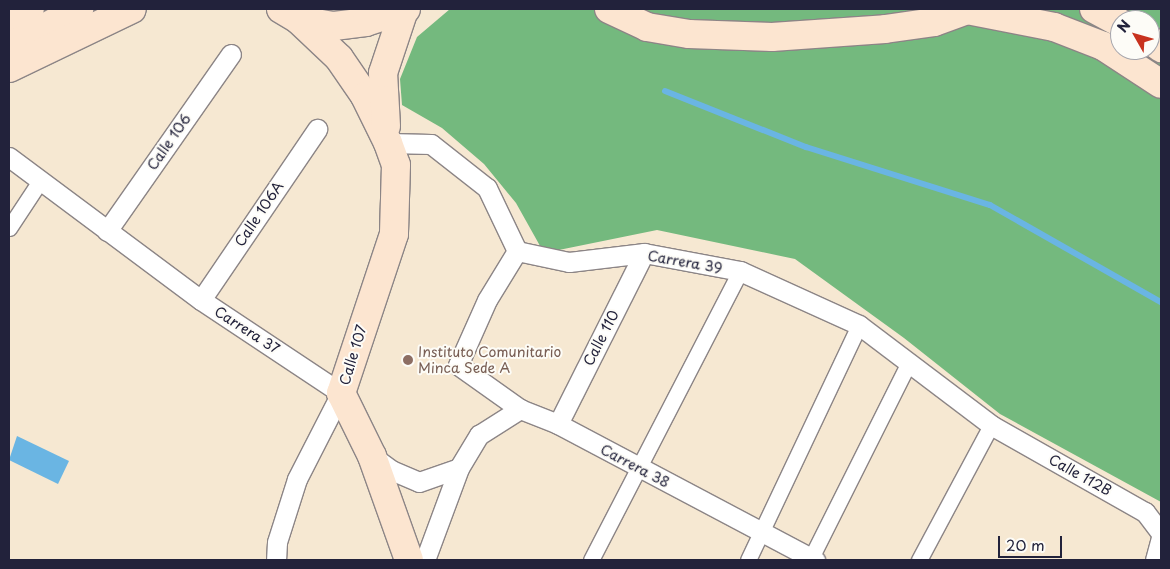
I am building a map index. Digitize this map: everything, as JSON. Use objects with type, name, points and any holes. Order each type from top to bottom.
[{"type":"main road","points":[[9,21],[30,9]]},
{"type":"main road","points":[[9,47],[79,9]]},
{"type":"main road","points":[[9,68],[132,9]]},
{"type":"main road","points":[[614,12],[647,27],[689,34],[772,37],[885,30],[934,22],[965,9],[1054,27],[1103,46],[1161,84]]},
{"type":"main road","points":[[1094,9],[1110,18]]},
{"type":"main road","points":[[290,14],[334,26],[366,22],[405,10]]},
{"type":"main road","name":"Calle 107","points":[[388,143],[383,73],[389,48],[405,10]]},
{"type":"main road","name":"Calle 107","points":[[290,14],[339,58],[365,96],[388,143],[396,166],[394,234],[341,393]]},
{"type":"main road","points":[[341,393],[372,456],[409,560]]},
{"type":"street","name":"Calle 106","points":[[107,231],[231,54]]},
{"type":"street","name":"Calle 106A","points":[[201,300],[317,129]]},
{"type":"street","points":[[388,143],[431,144],[487,188],[517,250]]},
{"type":"street","name":"Carrera 37","points":[[9,157],[201,300],[341,393]]},
{"type":"street","points":[[9,228],[40,181]]},
{"type":"street","name":"Carrera 39","points":[[517,250],[569,262],[644,253],[740,271],[859,325],[908,364],[992,425]]},
{"type":"street","name":"Carrera 38","points":[[517,250],[487,300],[458,365],[520,409],[558,424],[639,469],[764,532],[812,560]]},
{"type":"street","name":"Calle 110","points":[[558,424],[644,253]]},
{"type":"street","points":[[591,560],[740,271]]},
{"type":"street","points":[[748,560],[764,532],[859,325]]},
{"type":"street","points":[[812,560],[908,364]]},
{"type":"street","name":"Calle 107","points":[[276,560],[277,542],[297,478],[341,393]]},
{"type":"street","points":[[424,560],[459,468],[479,435],[520,409]]},
{"type":"street","points":[[919,560],[992,425]]},
{"type":"street","name":"Calle 112B","points":[[992,425],[1145,512],[1161,533]]},
{"type":"street","points":[[372,456],[391,470],[419,482],[459,468]]},
{"type":"street","points":[[1155,560],[1161,538]]},
{"type":"green space","points":[[450,9],[1161,9],[1161,502],[1000,414],[904,338],[795,259],[657,230],[544,253],[516,203],[484,164],[442,128],[402,105],[400,79],[417,37]]},
{"type":"water","points":[[17,436],[69,461],[58,484],[9,460]]},
{"type":"waterway","points":[[665,91],[806,147],[990,205],[1161,302]]},
{"type":"place","name":"Instituto Comunitario Minca Sede A","points":[[408,360]]}]
